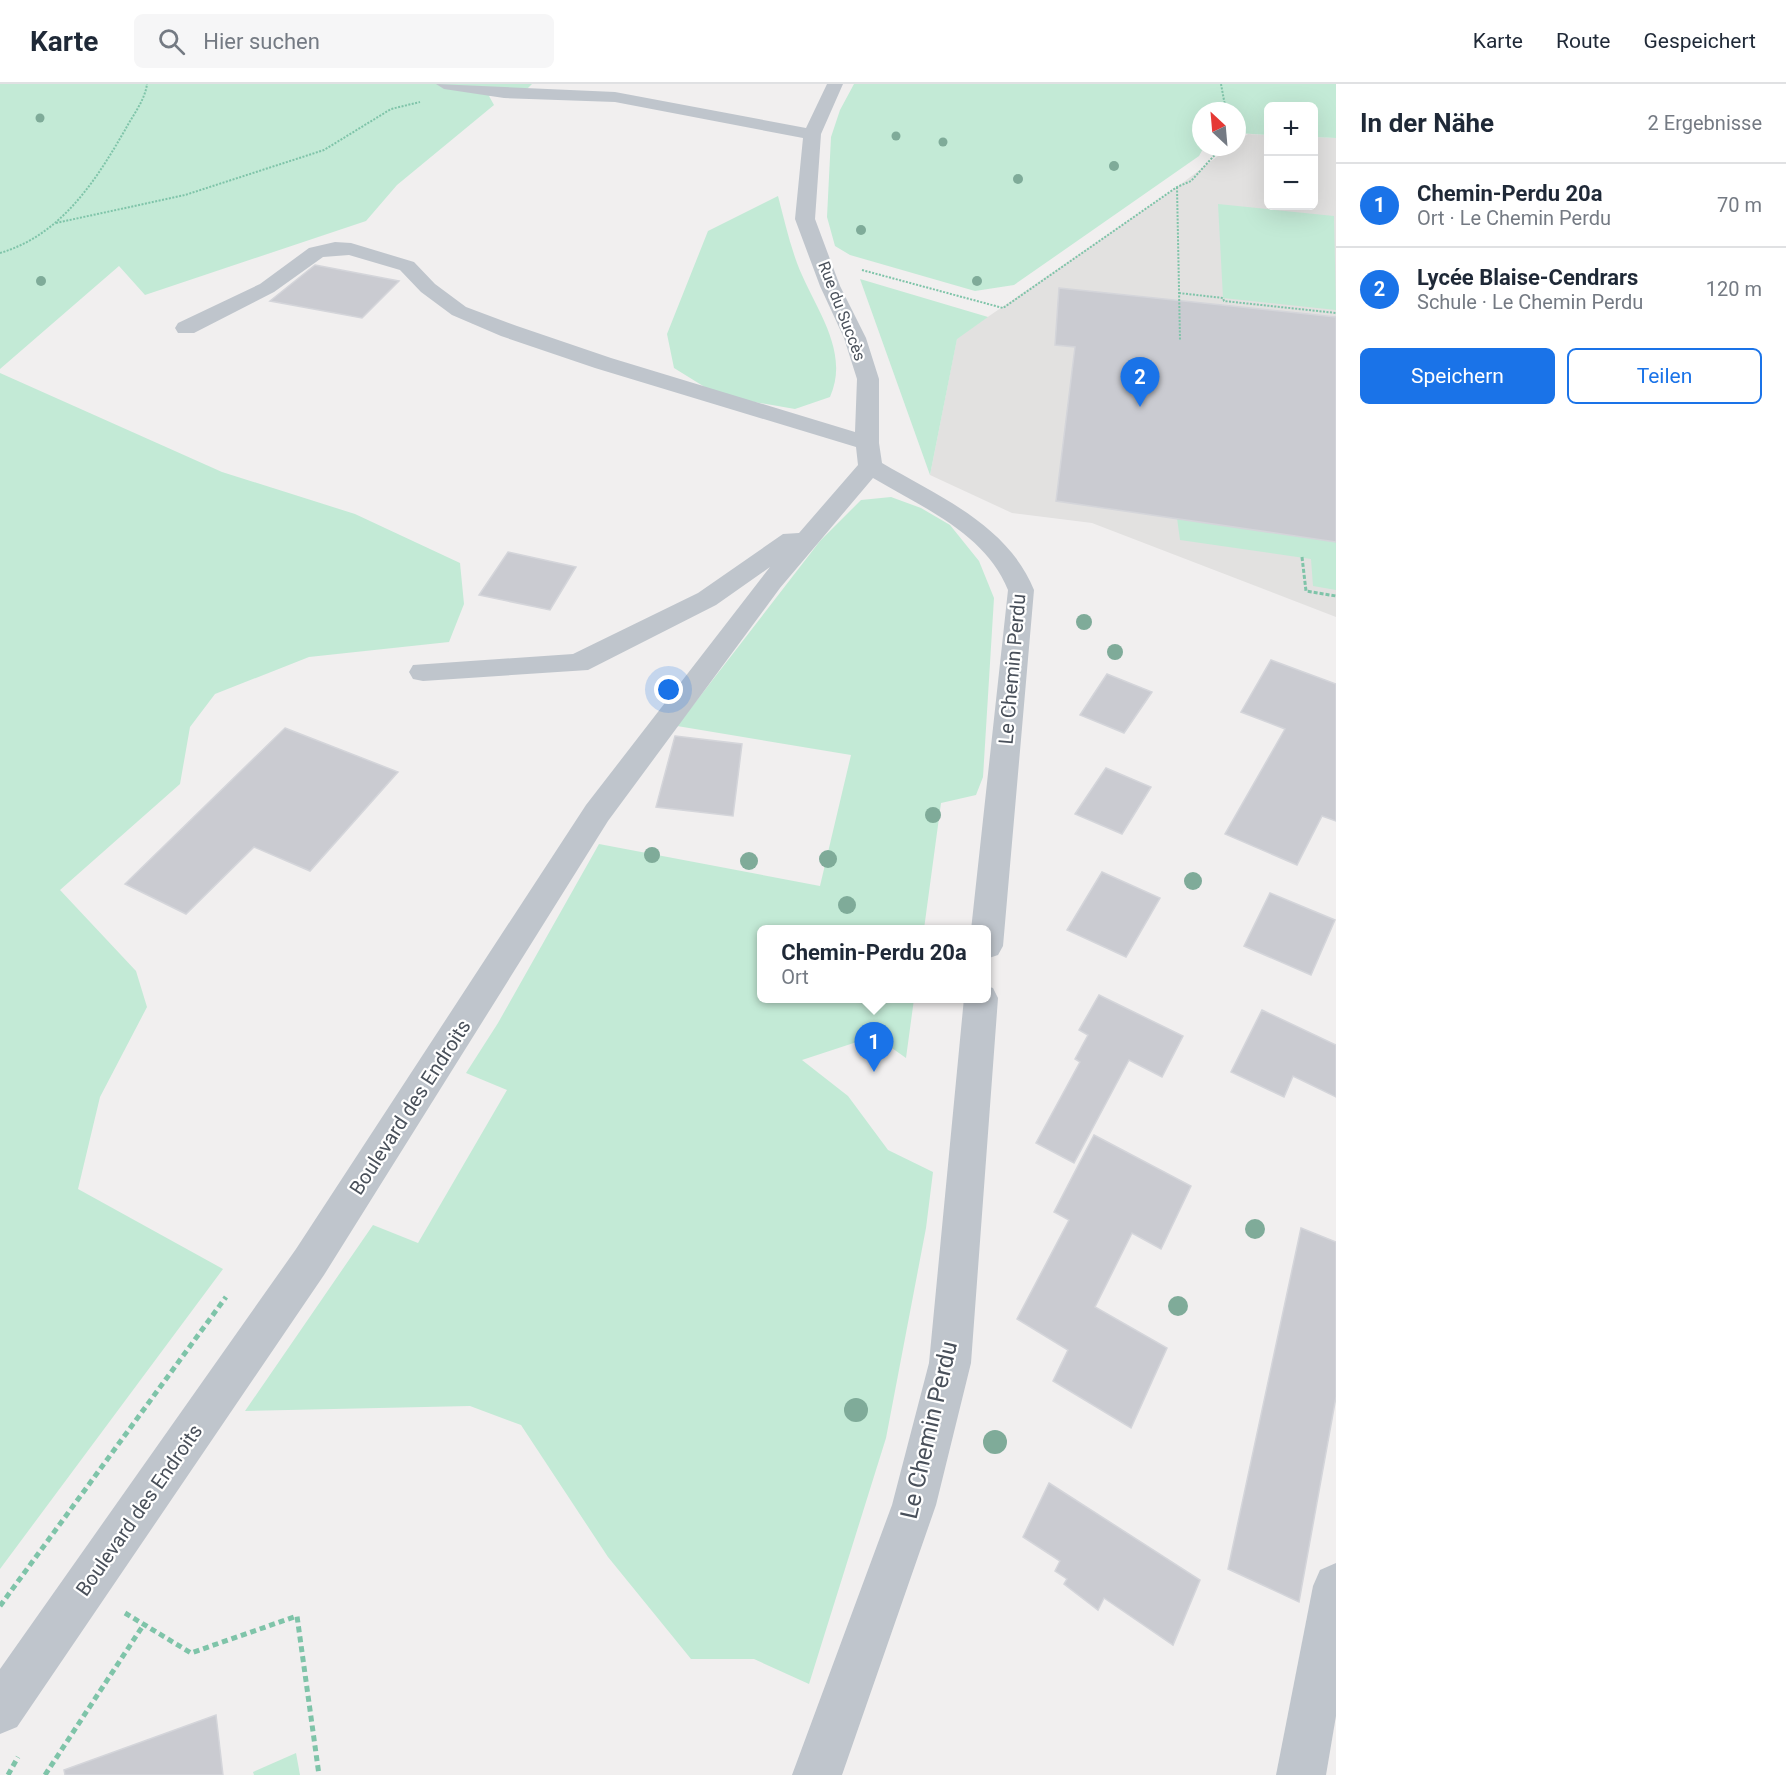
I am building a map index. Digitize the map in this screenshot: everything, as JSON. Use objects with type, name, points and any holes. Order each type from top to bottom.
[{"type":"street","points":[[444,84],[504,93],[615,97],[812,134]]},
{"type":"street","name":"Rue du Succès","points":[[835,84],[812,134],[806,219],[830,286],[855,338],[868,379],[869,455]]},
{"type":"street","name":"Le Chemin Perdu","points":[[186,328],[267,288],[316,252],[335,248],[351,249],[407,266],[428,288],[459,311],[509,331],[869,455],[954,516],[998,551],[1012,567],[1021,590],[989,925]]},
{"type":"street","points":[[423,672],[578,663],[707,598],[831,512],[869,455]]},
{"type":"street","name":"Boulevard des Endroits","points":[[0,1710],[310,1262],[597,813],[771,582],[831,512]]},
{"type":"street","name":"Le Chemin Perdu","points":[[817,1775],[914,1505],[950,1363],[981,1003]]},
{"type":"street","points":[[1301,1775],[1336,1586]]},
{"type":"path","points":[[0,253],[30,242],[56,223],[93,183],[146,93],[147,84]]},
{"type":"path","points":[[1221,84],[1224,102]]},
{"type":"path","points":[[56,223],[185,195],[324,150],[391,109],[424,101]]},
{"type":"path","points":[[821,259],[1003,308],[1177,187],[1191,181],[1214,156]]},
{"type":"path","points":[[1177,187],[1180,340]]},
{"type":"path","points":[[1179,293],[1223,298],[1224,301],[1336,313]]},
{"type":"path","points":[[1302,558],[1306,591],[1336,596]]},
{"type":"path","points":[[122,1611],[191,1653],[297,1616],[319,1775]]},
{"type":"path","points":[[45,1775],[144,1624]]},
{"type":"shaded area","points":[[1246,135],[1264,135],[1264,210],[1318,210],[1318,137],[1336,138],[1336,617],[1092,523],[1012,513],[930,475],[957,338],[1177,187],[1218,156],[1246,156]]},
{"type":"green space","points":[[0,84],[532,84],[528,88],[489,96],[494,105],[397,185],[366,221],[145,295],[119,266],[0,369]]},
{"type":"green space","points":[[854,84],[1336,84],[1336,138],[1318,137],[1318,102],[1264,102],[1264,135],[1246,134],[1246,102],[1192,102],[1192,156],[1199,156],[1014,285],[975,291],[850,255],[835,246],[827,217],[831,137],[840,110]]},
{"type":"green space","points":[[778,196],[797,263],[827,329],[836,362],[835,380],[830,397],[795,409],[716,394],[674,368],[667,334],[708,231]]},
{"type":"green space","points":[[1218,204],[1334,216],[1336,310],[1223,298]]},
{"type":"green space","points":[[860,279],[988,317],[957,339],[930,475]]},
{"type":"green space","points":[[0,373],[222,472],[355,514],[460,563],[464,604],[449,642],[309,657],[215,694],[190,727],[180,784],[60,890],[136,971],[147,1007],[100,1097],[78,1189],[223,1269],[0,1569]]},
{"type":"green space","points":[[891,497],[921,508],[950,525],[979,561],[994,598],[983,777],[976,795],[941,803],[925,925],[757,925],[757,1003],[913,1003],[906,1058],[875,1036],[802,1060],[848,1096],[888,1150],[933,1172],[926,1228],[886,1438],[809,1684],[754,1659],[691,1659],[608,1557],[521,1425],[470,1406],[245,1411],[373,1225],[418,1243],[507,1090],[466,1073],[498,1023],[599,844],[820,886],[851,755],[677,726],[820,541],[861,500]]},
{"type":"green space","points":[[1177,518],[1336,539],[1336,590],[1313,586],[1311,559],[1180,540]]},
{"type":"green space","points":[[296,1753],[300,1775],[254,1775],[253,1772]]},
{"type":"building","points":[[315,265],[399,281],[362,318],[270,301]]},
{"type":"building","points":[[1059,288],[1336,317],[1336,542],[1056,501],[1075,347],[1055,345]]},
{"type":"building","points":[[508,552],[576,567],[550,610],[479,595]]},
{"type":"building","points":[[1271,660],[1336,684],[1336,821],[1322,816],[1297,865],[1225,834],[1285,729],[1241,712]]},
{"type":"building","points":[[1107,674],[1152,692],[1124,733],[1080,715]]},
{"type":"building","points":[[285,728],[398,772],[310,871],[254,847],[186,914],[125,884]]},
{"type":"building","points":[[675,736],[742,744],[733,816],[656,807]]},
{"type":"building","points":[[1106,768],[1151,787],[1122,834],[1075,814]]},
{"type":"building","points":[[1102,872],[1160,898],[1126,957],[1067,930]]},
{"type":"building","points":[[1270,893],[1335,920],[1311,975],[1244,946]]},
{"type":"building","points":[[1099,995],[1183,1036],[1162,1077],[1129,1060],[1074,1163],[1036,1143],[1080,1062],[1075,1059],[1088,1035],[1079,1030]]},
{"type":"building","points":[[1262,1010],[1336,1045],[1336,1097],[1293,1076],[1284,1097],[1231,1072]]},
{"type":"building","points":[[1094,1135],[1191,1186],[1161,1249],[1132,1233],[1095,1307],[1167,1348],[1131,1428],[1053,1381],[1068,1350],[1017,1319],[1069,1220],[1054,1212]]},
{"type":"building","points":[[1301,1228],[1336,1242],[1336,1397],[1299,1602],[1228,1569]]},
{"type":"building","points":[[1049,1483],[1200,1580],[1173,1645],[1104,1598],[1098,1610],[1064,1584],[1067,1579],[1055,1571],[1060,1561],[1023,1537]]},
{"type":"building","points":[[216,1715],[223,1775],[65,1775],[64,1770]]},
{"type":"place","name":"Lycée Blaise-Cendrars","points":[[1140,407]]},
{"type":"place","name":"Chemin-Perdu 20a","points":[[874,1072]]}]
